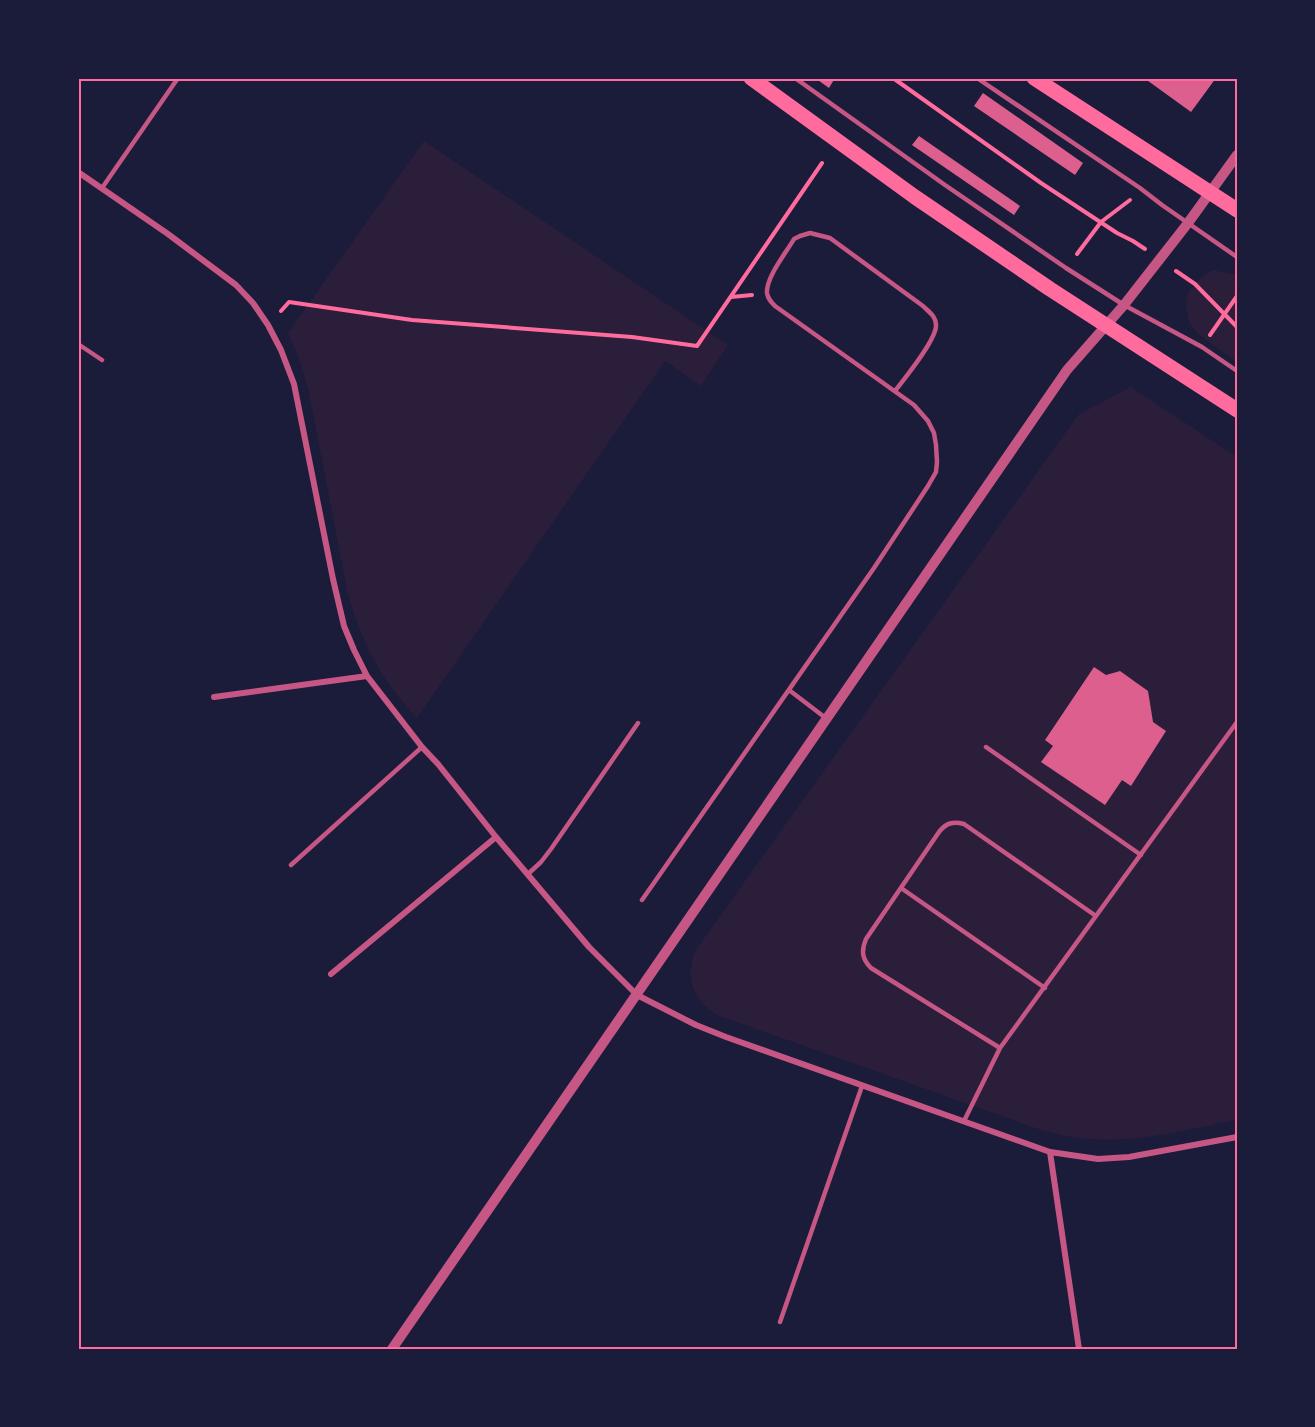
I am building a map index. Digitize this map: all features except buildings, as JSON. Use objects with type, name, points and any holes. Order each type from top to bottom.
[{"type":"main road","points":[[751,78],[915,197],[1237,410]]},
{"type":"main road","points":[[1034,78],[1237,210]]},
{"type":"street","points":[[392,1349],[1067,370],[1124,305],[1211,193],[1237,155]]},
{"type":"street","points":[[78,172],[168,234],[236,285],[253,303],[268,325],[281,350],[294,384],[344,626],[367,675],[422,747],[496,837],[589,946],[637,995],[696,1025],[1050,1152],[1098,1159],[1129,1157],[1237,1137]]},
{"type":"street","points":[[214,697],[367,675]]},
{"type":"street","points":[[331,974],[496,837]]},
{"type":"street","points":[[1050,1152],[1079,1349]]},
{"type":"lane","points":[[102,188],[178,78]]},
{"type":"lane","points":[[795,78],[1066,268],[1124,305],[1202,347],[1237,371]]},
{"type":"lane","points":[[977,78],[1140,188],[1237,257]]},
{"type":"lane","points":[[642,900],[874,568],[936,472],[934,433],[914,405],[769,300],[768,284],[794,239],[810,233],[830,238],[933,315],[936,327],[931,341],[895,391]]},
{"type":"lane","points":[[78,344],[102,360]]},
{"type":"lane","points":[[789,690],[827,719]]},
{"type":"lane","points":[[964,1122],[1000,1048],[1237,722]]},
{"type":"lane","points":[[528,874],[551,849],[638,723]]},
{"type":"lane","points":[[291,865],[422,747]]},
{"type":"lane","points":[[986,747],[1141,855]]},
{"type":"lane","points":[[1000,1048],[871,968],[862,955],[866,939],[944,825],[952,822],[964,824],[1096,916]]},
{"type":"lane","points":[[901,888],[1045,988]]},
{"type":"lane","points":[[780,1322],[862,1086]]},
{"type":"path","points":[[893,78],[1031,176],[1117,233],[1133,241]]},
{"type":"path","points":[[268,325],[289,302],[412,320],[632,337],[697,346],[822,163]]},
{"type":"path","points":[[1076,255],[1101,222],[1130,200]]},
{"type":"path","points":[[1195,284],[1237,327]]},
{"type":"path","points":[[1209,336],[1237,296]]},
{"type":"shaded area","points":[[424,141],[728,345],[701,386],[665,361],[417,718],[382,674],[359,627],[347,590],[309,393],[300,361],[288,333]]},
{"type":"shaded area","points":[[1213,270],[1237,275],[1237,362],[1199,335],[1189,322],[1186,305],[1188,292],[1200,279]]},
{"type":"shaded area","points":[[1131,387],[1237,457],[1237,1120],[1146,1137],[1109,1140],[1072,1137],[1041,1130],[717,1015],[708,1009],[696,995],[691,971],[695,951],[1079,414]]}]
